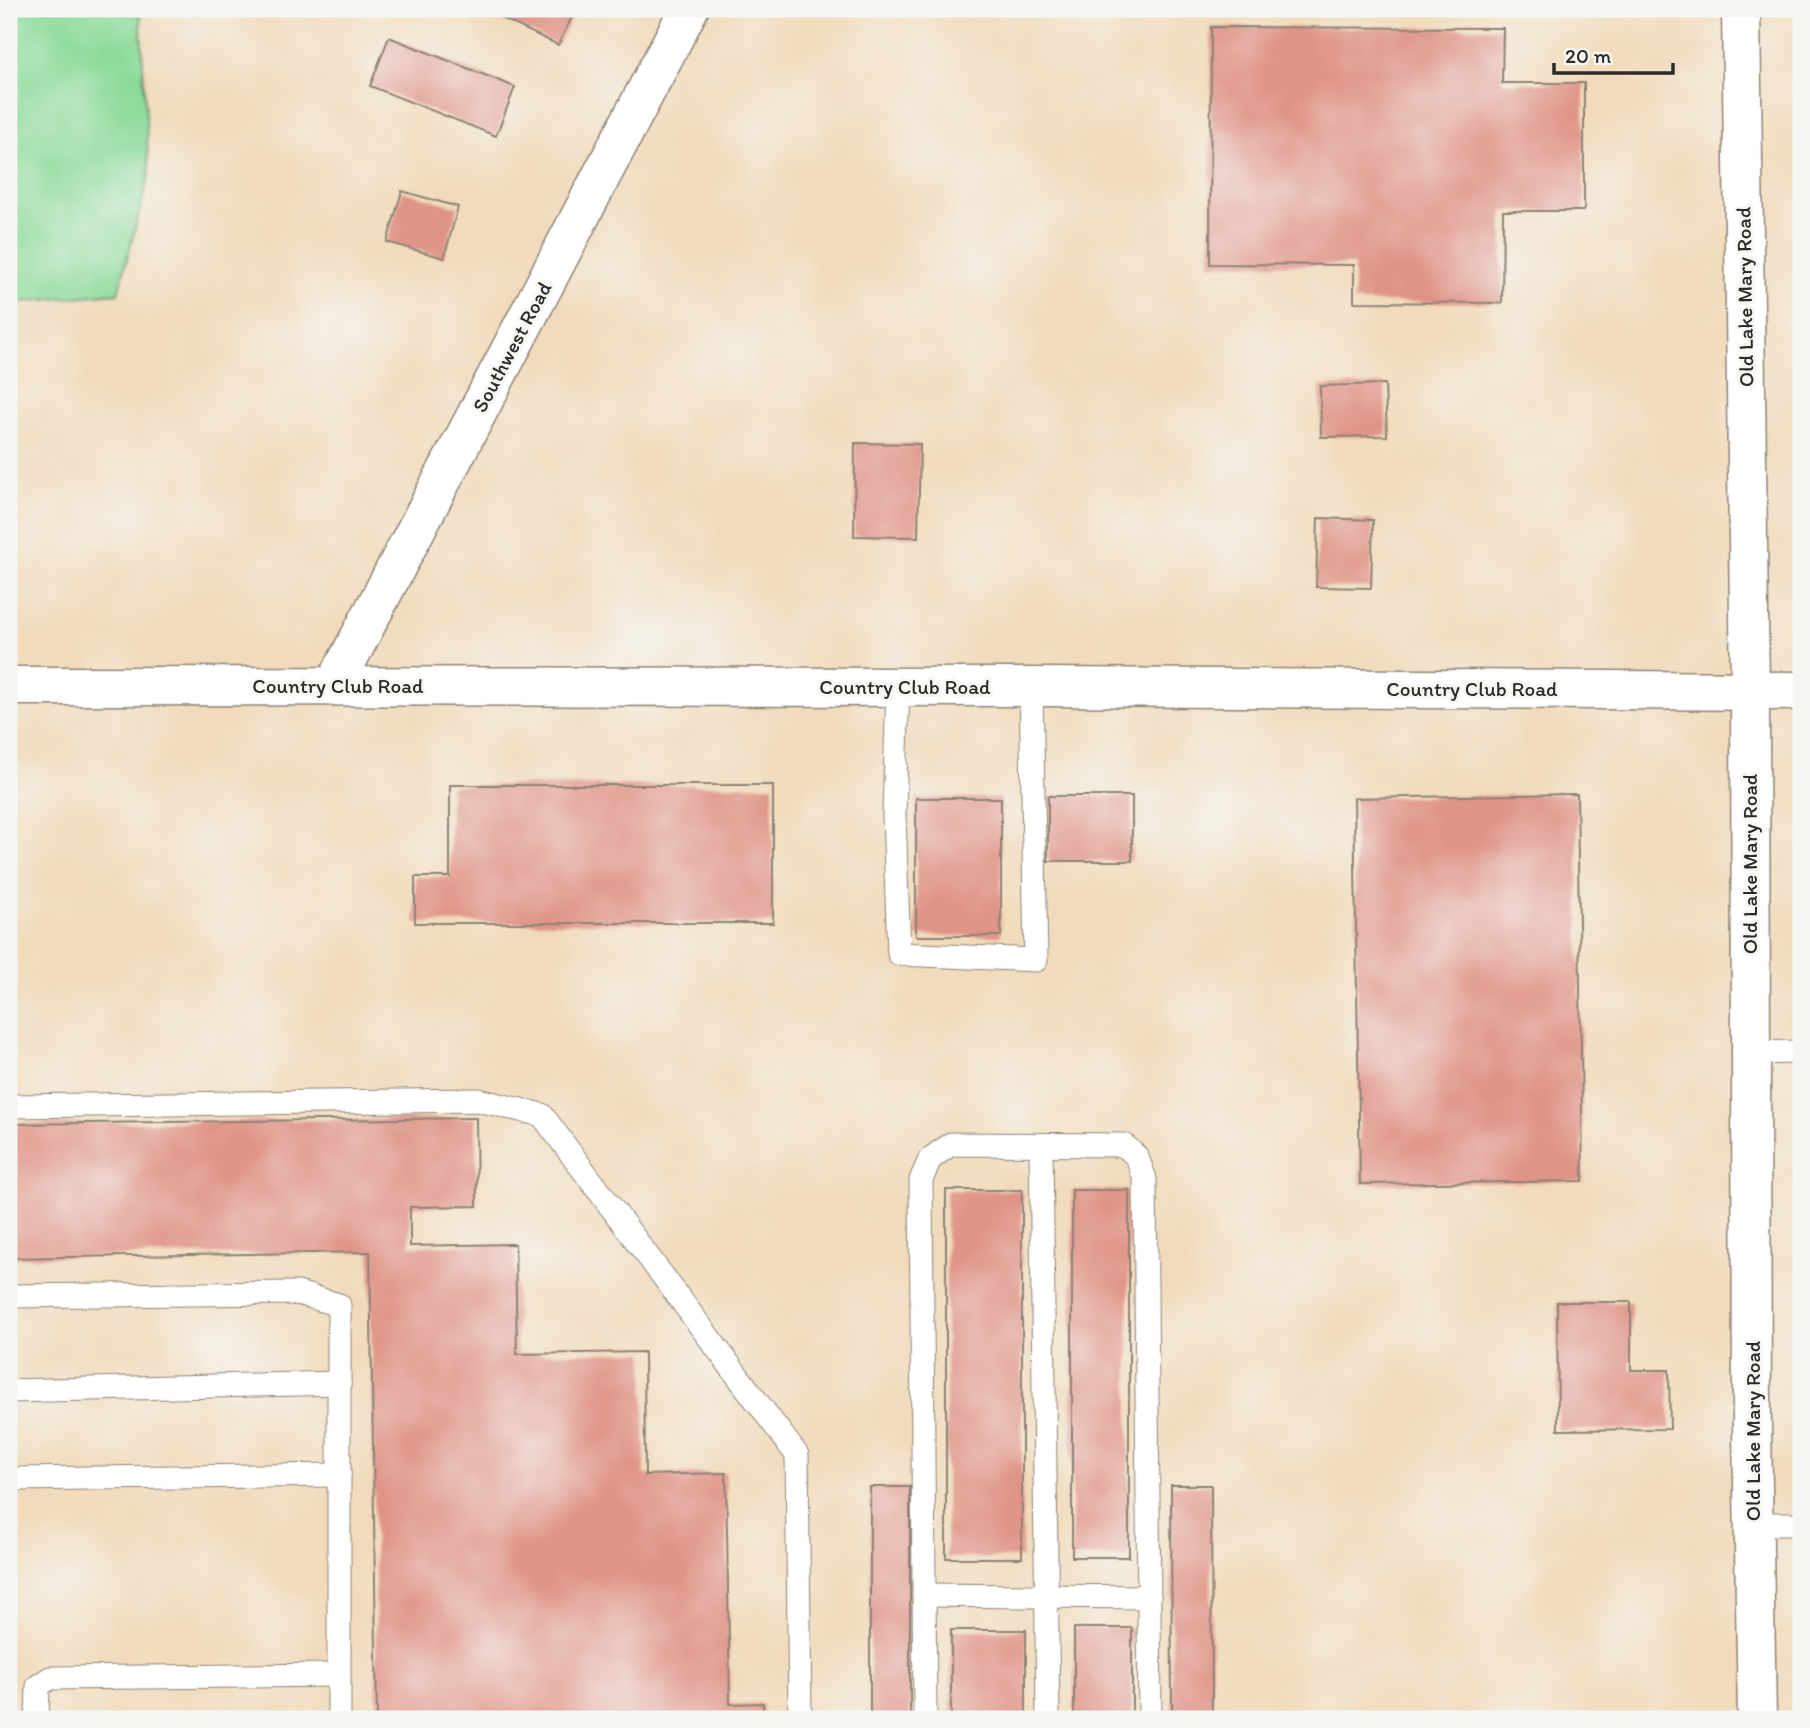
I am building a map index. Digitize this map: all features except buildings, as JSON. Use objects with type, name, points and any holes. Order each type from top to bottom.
[{"type":"street","name":"Southwest Road","points":[[334,686],[690,9]]},
{"type":"street","name":"Old Lake Mary Road","points":[[1741,9],[1750,691],[1757,1719]]},
{"type":"street","name":"Country Club Road","points":[[9,686],[1801,691]]},
{"type":"lane","points":[[898,688],[894,815],[898,954],[1036,960],[1031,687]]},
{"type":"lane","points":[[1751,1053],[1801,1052]]},
{"type":"lane","points":[[9,1106],[478,1100],[542,1115],[797,1455],[800,1719]]},
{"type":"lane","points":[[925,1719],[921,1180],[930,1159],[951,1144],[1124,1145],[1137,1157],[1145,1179],[1150,1719]]},
{"type":"lane","points":[[1041,1145],[1048,1719]]},
{"type":"lane","points":[[9,1296],[298,1293],[339,1305],[339,1719]]},
{"type":"lane","points":[[9,1391],[339,1383]]},
{"type":"lane","points":[[9,1479],[339,1475]]},
{"type":"lane","points":[[1754,1524],[1801,1524]]},
{"type":"lane","points":[[924,1595],[1149,1597]]},
{"type":"lane","points":[[37,1719],[38,1686],[50,1678],[339,1675]]},
{"type":"green space","points":[[9,9],[140,9],[149,175],[118,293],[9,303]]}]
